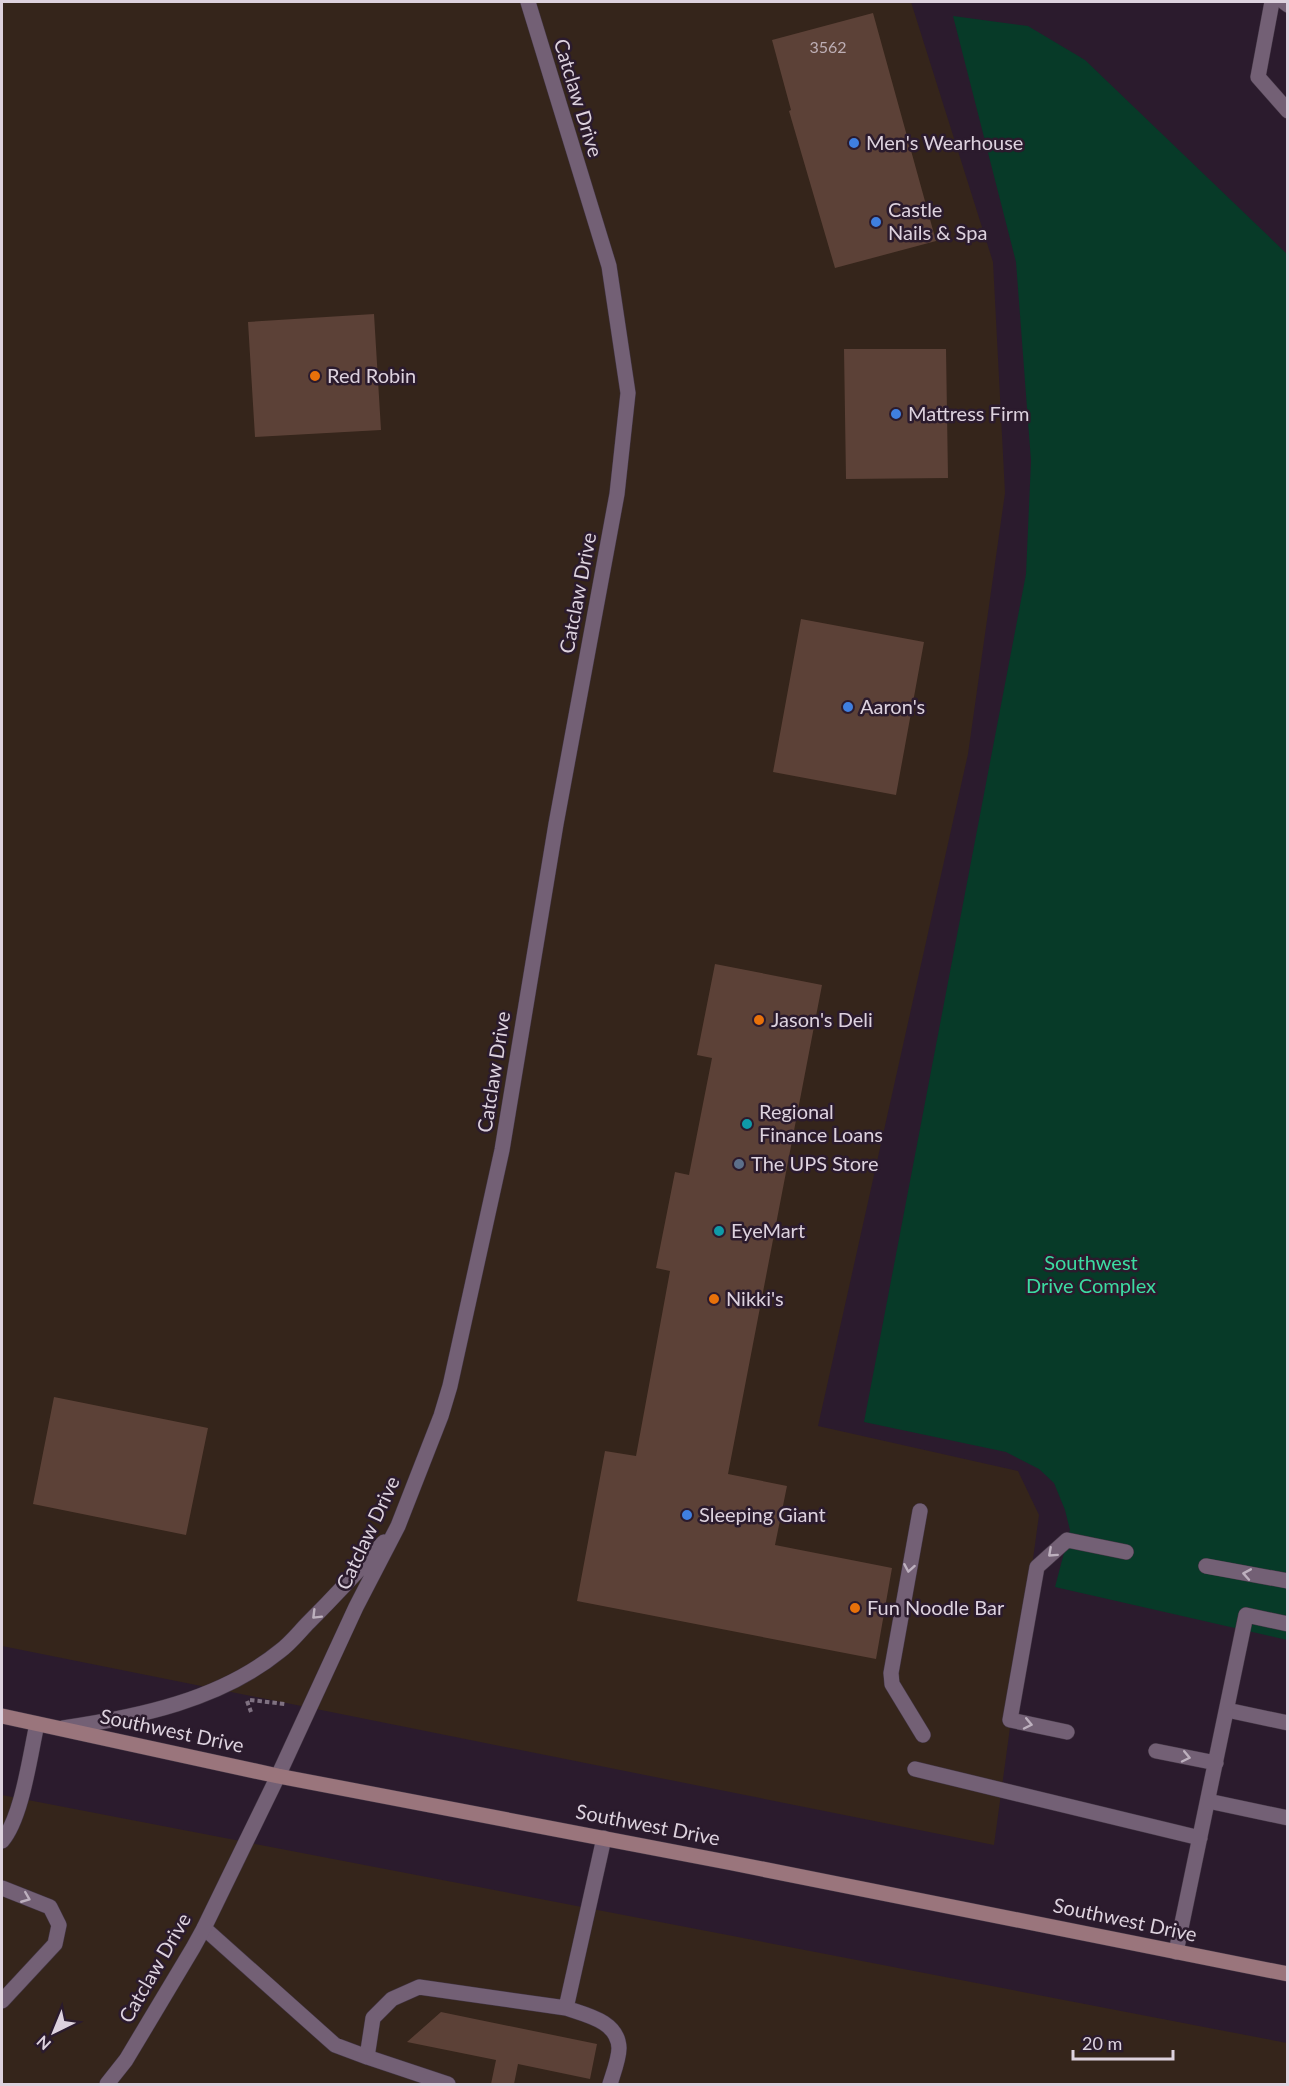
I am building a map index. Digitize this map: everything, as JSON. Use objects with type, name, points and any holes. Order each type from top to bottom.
[{"type":"main road","name":"Southwest Drive","points":[[2,1716],[278,1776],[604,1838],[1287,1974]]},
{"type":"street","name":"Catclaw Drive","points":[[107,2085],[126,2060],[194,1948],[278,1776],[356,1607],[398,1526],[447,1396],[502,1150],[556,824],[617,495],[628,393],[609,266],[528,2]]},
{"type":"street","points":[[1272,2],[1258,77],[1287,111]]},
{"type":"street","points":[[1284,2],[1287,5]]},
{"type":"street","points":[[920,1511],[891,1673],[892,1684],[923,1735]]},
{"type":"street","points":[[60,1729],[107,1722],[185,1701],[237,1679],[280,1651],[336,1595],[398,1526]]},
{"type":"street","points":[[1067,1732],[1010,1720],[1037,1567],[1067,1540],[1126,1552]]},
{"type":"street","points":[[1206,1566],[1287,1581]]},
{"type":"street","points":[[1176,1952],[1246,1615],[1287,1624]]},
{"type":"street","points":[[1227,1710],[1287,1723]]},
{"type":"street","points":[[2,1841],[16,1813],[37,1724]]},
{"type":"street","points":[[1155,1751],[1216,1763]]},
{"type":"street","points":[[915,1769],[1200,1838]]},
{"type":"street","points":[[1208,1801],[1287,1818]]},
{"type":"street","points":[[566,2008],[604,1838]]},
{"type":"street","points":[[2,1888],[50,1907],[59,1925],[55,1944],[2,2001]]},
{"type":"street","points":[[204,1928],[335,2045],[448,2085]]},
{"type":"street","points":[[367,2058],[374,2018],[392,1999],[419,1987],[566,2008],[600,2020],[614,2030],[619,2048],[610,2085]]},
{"type":"path","points":[[246,1700],[288,1705]]},
{"type":"shaded area","points":[[2,2],[911,2],[993,262],[1005,493],[968,754],[818,1426],[1018,1471],[1039,1515],[994,1845],[2,1646]]},
{"type":"shaded area","points":[[2,1795],[1287,2043],[1287,2084],[2,2084]]},
{"type":"green space","name":"Southwest Drive Complex","points":[[953,16],[1028,26],[1085,60],[1287,254],[1287,1640],[1055,1587],[1070,1530],[1054,1483],[1039,1469],[1006,1452],[864,1422],[1026,574],[1031,461],[1016,262]]},
{"type":"building","points":[[873,13],[936,241],[835,268],[789,111],[791,110],[772,40]]},
{"type":"building","name":"Red Robin","points":[[374,314],[381,430],[255,437],[248,322]]},
{"type":"building","name":"Mattress Firm","points":[[844,349],[946,349],[948,478],[846,479]]},
{"type":"building","name":"Aaron's","points":[[801,619],[924,642],[896,795],[773,772]]},
{"type":"building","points":[[715,964],[822,985],[728,1474],[787,1486],[775,1545],[892,1568],[876,1659],[577,1601],[605,1451],[636,1456],[670,1271],[656,1268],[675,1172],[689,1175],[712,1058],[697,1055]]},
{"type":"building","points":[[54,1397],[208,1428],[186,1535],[33,1504]]},
{"type":"building","points":[[441,2012],[597,2044],[590,2079],[518,2064],[514,2084],[491,2084],[496,2060],[407,2042]]},
{"type":"place","name":"Men's Wearhouse","points":[[854,143]]},
{"type":"place","name":"Castle Nails & Spa","points":[[876,222]]},
{"type":"place","name":"Red Robin","points":[[315,376]]},
{"type":"place","name":"Mattress Firm","points":[[896,414]]},
{"type":"place","name":"Aaron's","points":[[848,707]]},
{"type":"place","name":"Jason's Deli","points":[[759,1020]]},
{"type":"place","name":"Regional Finance Loans","points":[[747,1124]]},
{"type":"place","name":"The UPS Store","points":[[739,1164]]},
{"type":"place","name":"EyeMart","points":[[719,1231]]},
{"type":"place","name":"Nikki's","points":[[714,1299]]},
{"type":"place","name":"Sleeping Giant","points":[[687,1515]]},
{"type":"place","name":"Fun Noodle Bar","points":[[855,1608]]}]
